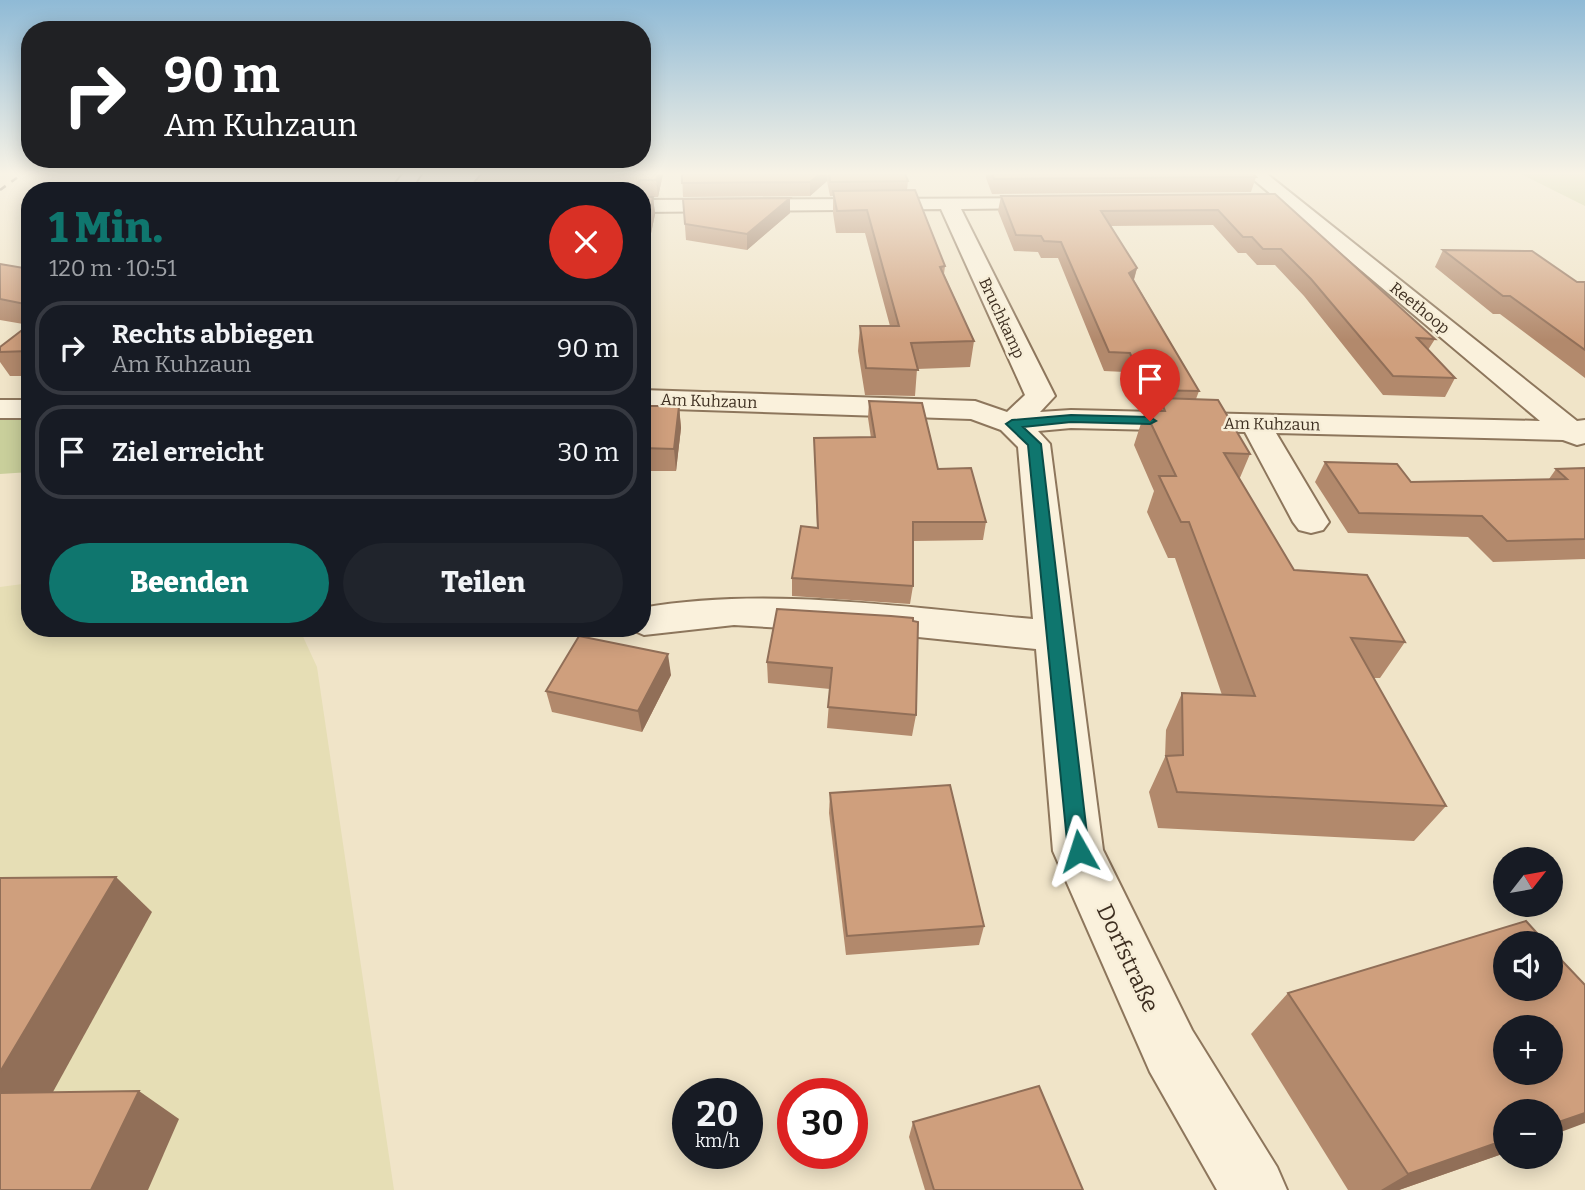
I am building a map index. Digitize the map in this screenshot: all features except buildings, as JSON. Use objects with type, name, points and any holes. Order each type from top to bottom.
[{"type":"street","name":"Bruchkamp","points":[[961,230],[1040,396],[1012,424]]},
{"type":"street","name":"Reethoop","points":[[1325,230],[1580,434]]},
{"type":"street","name":"Am Kuhzaun","points":[[651,399],[975,410],[1012,424],[1071,419],[1580,434]]},
{"type":"street","points":[[0,409],[21,409]]},
{"type":"street","points":[[1255,423],[1311,522]]},
{"type":"street","name":"Dorfstraße","points":[[1012,424],[1034,444],[1079,851],[1171,1051],[1254,1190]]},
{"type":"street","points":[[651,620],[699,612],[734,611],[889,620],[1055,636]]},
{"type":"shaded area","points":[[21,584],[21,637],[303,637],[317,667],[394,1190],[0,1190],[0,587]]},
{"type":"green space","points":[[0,417],[21,418],[21,473],[0,474]]},
{"type":"route","points":[[1079,851],[1034,444],[1012,424],[1071,419],[1150,421]]}]
